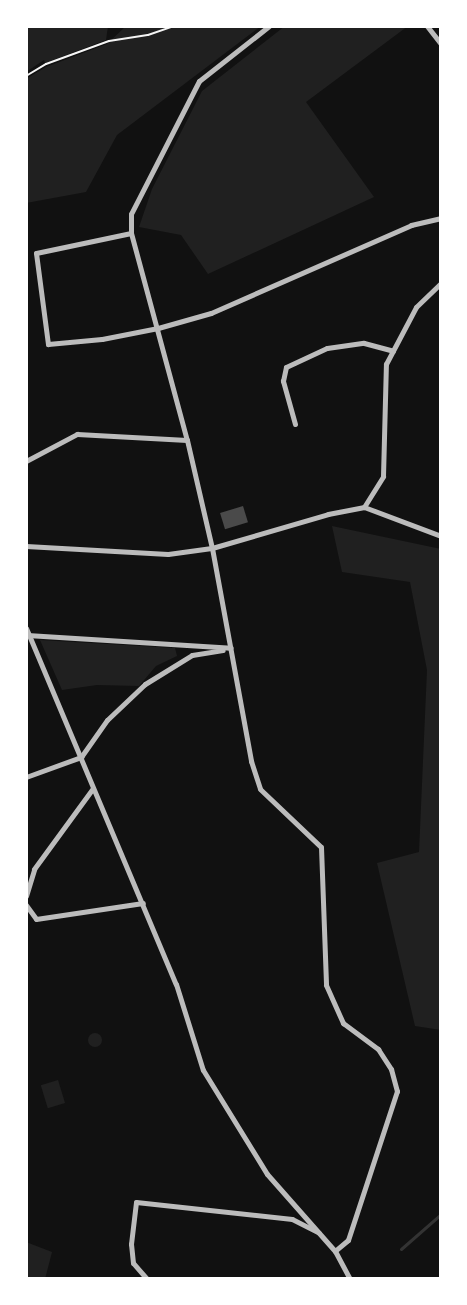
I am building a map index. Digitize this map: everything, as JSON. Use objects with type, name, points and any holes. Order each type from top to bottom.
[{"type":"street","points":[[269,26],[199,82],[131,214],[131,233],[187,440],[212,548],[251,761],[260,789],[321,846],[326,985],[342,1024],[378,1049],[391,1069],[397,1091],[348,1240],[335,1251]]},
{"type":"street","points":[[427,26],[441,44]]},
{"type":"street","points":[[131,233],[36,253],[48,344],[102,339],[158,328],[211,313],[394,232],[441,218]]},
{"type":"street","points":[[364,507],[383,476],[386,364],[416,307],[441,283]]},
{"type":"street","points":[[295,424],[283,381],[286,367],[327,348],[364,343],[393,351]]},
{"type":"street","points":[[26,461],[76,434],[187,440]]},
{"type":"street","points":[[26,546],[168,554],[212,548],[328,514],[364,507],[441,536]]},
{"type":"street","points":[[26,628],[176,984],[203,1070],[267,1174],[335,1251],[350,1279]]},
{"type":"street","points":[[28,634],[231,648]]},
{"type":"street","points":[[26,778],[80,757],[107,720],[145,684],[192,655],[231,648]]},
{"type":"street","points":[[26,896],[34,869],[93,788]]},
{"type":"street","points":[[26,905],[36,919],[143,903]]},
{"type":"street","points":[[147,1279],[133,1263],[131,1244],[136,1202],[292,1219],[321,1234]]},
{"type":"path","points":[[26,76],[46,64],[109,41],[148,35],[174,26]]},
{"type":"shaded area","points":[[26,26],[108,26],[106,40],[45,63],[44,60],[26,72]]},
{"type":"shaded area","points":[[126,26],[261,26],[117,135],[86,192],[26,203],[26,79],[46,67],[107,44]]},
{"type":"shaded area","points":[[285,26],[408,26],[306,102],[374,197],[208,274],[181,235],[139,227],[152,189],[202,91]]},
{"type":"shaded area","points":[[332,526],[441,549],[441,1030],[415,1026],[377,863],[419,852],[427,670],[410,582],[342,572]]},
{"type":"shaded area","points":[[40,640],[175,648],[177,656],[156,666],[139,686],[97,685],[62,690]]},
{"type":"shaded area","points":[[92,1033],[98,1033],[102,1040],[98,1047],[92,1047],[88,1043],[88,1037]]},
{"type":"shaded area","points":[[58,1080],[65,1103],[48,1108],[41,1085]]},
{"type":"shaded area","points":[[26,1242],[52,1252],[45,1279],[26,1279]]},
{"type":"building","points":[[243,506],[248,522],[225,529],[220,513]]},
{"type":"waterway","points":[[401,1249],[441,1214]]}]
